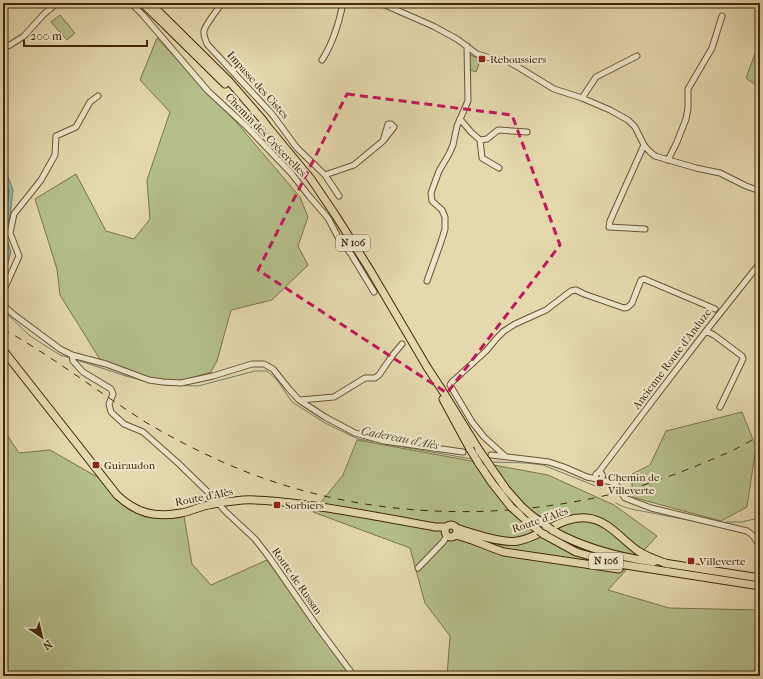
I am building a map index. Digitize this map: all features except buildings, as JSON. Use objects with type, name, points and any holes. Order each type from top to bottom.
[{"type":"main road","points":[[142,3],[163,23]]},
{"type":"main road","name":"N 106","points":[[145,3],[163,23],[268,127]]},
{"type":"main road","name":"N 106","points":[[150,3],[228,81],[299,164],[324,198],[370,270],[427,367],[479,450],[506,489],[521,506],[550,528],[575,542],[597,550],[640,560],[760,578]]},
{"type":"main road","name":"Route d'Alès","points":[[3,350],[117,495],[126,503],[141,511],[151,514],[168,515],[182,513],[218,503],[244,500],[274,501],[319,507],[435,527],[445,532]]},
{"type":"main road","name":"N 106","points":[[427,367],[466,450],[478,462],[511,507],[541,532],[567,548],[587,556],[619,564],[675,574],[760,586]]},
{"type":"main road","name":"Route d'Alès","points":[[456,531],[467,531],[502,540],[513,541],[525,539],[573,519],[588,518],[605,524],[636,550],[650,558],[668,564]]},
{"type":"main road","points":[[456,531],[452,537],[445,532],[451,524],[456,531],[468,538],[504,552],[630,570],[675,574]]},
{"type":"street","points":[[3,48],[24,36],[44,14],[57,3]]},
{"type":"street","name":"Chemin des Crécerelles","points":[[131,3],[208,91],[247,127],[291,173],[328,218],[338,237],[351,254],[374,292]]},
{"type":"street","name":"Impasse des Cistes","points":[[222,3],[207,24],[204,31],[207,44],[272,114],[297,148],[325,175],[339,196]]},
{"type":"street","points":[[322,60],[329,50],[337,28],[343,3]]},
{"type":"street","points":[[373,3],[385,5],[433,26],[458,39],[477,54],[497,60],[507,61],[554,89],[582,98],[610,110],[628,120],[635,127],[644,145],[654,156],[720,173],[760,191]]},
{"type":"street","points":[[668,160],[686,119],[688,108],[688,89],[712,48],[722,16]]},
{"type":"street","points":[[427,281],[445,229],[445,217],[442,210],[432,201],[431,194],[439,171],[453,145],[457,126],[468,101],[467,46]]},
{"type":"street","points":[[582,98],[596,77],[637,56]]},
{"type":"street","points":[[3,292],[19,256],[10,233],[14,214],[42,180],[55,155],[56,136],[76,127],[90,102],[98,96]]},
{"type":"street","points":[[460,119],[480,140],[482,158],[499,168]]},
{"type":"street","points":[[480,140],[487,139],[498,130],[527,132]]},
{"type":"street","points":[[325,175],[354,165],[382,141]]},
{"type":"street","points":[[644,145],[610,221],[609,227],[645,229]]},
{"type":"street","name":"Ancienne Route d'Anduze","points":[[599,476],[650,404],[760,263]]},
{"type":"street","points":[[505,456],[484,437],[472,422],[450,386],[451,383],[486,351],[504,331],[515,324],[546,310],[571,291],[576,290],[624,308],[628,307],[632,303],[641,280],[715,309]]},
{"type":"street","points":[[3,305],[60,349],[149,380],[181,383],[213,376],[252,364],[264,364],[273,368],[299,400],[355,433],[384,441],[466,450]]},
{"type":"street","points":[[706,331],[714,335],[742,356],[743,359],[720,407]]},
{"type":"street","points":[[299,400],[334,397],[365,378],[375,378],[379,376],[402,344]]},
{"type":"street","name":"Route de Russan","points":[[72,354],[73,361],[83,372],[111,390],[112,394],[109,404],[111,412],[124,424],[143,432],[178,463],[214,498],[224,511],[255,539],[354,676]]},
{"type":"street","points":[[491,455],[549,462],[564,466],[587,477],[599,476],[617,484],[625,498],[651,508],[752,533],[760,548]]},
{"type":"street","points":[[418,568],[442,542],[445,532]]},
{"type":"highlighted area","points":[[347,94],[512,115],[560,245],[447,393],[258,270]]},
{"type":"green space","points":[[60,15],[75,33],[67,40],[51,22]]},
{"type":"green space","points":[[157,38],[237,123],[300,197],[308,217],[298,246],[308,265],[272,300],[231,310],[217,361],[211,372],[181,381],[149,378],[101,361],[60,295],[57,269],[35,199],[76,174],[106,231],[134,239],[150,219],[147,180],[170,112],[140,80]]},
{"type":"green space","points":[[760,40],[760,88],[746,78]]},
{"type":"green space","points":[[470,55],[481,59],[476,72],[468,69]]},
{"type":"green space","points":[[742,412],[756,447],[747,507],[721,521],[632,497],[632,474],[650,465],[666,431]]},
{"type":"green space","points":[[3,429],[19,453],[50,450],[106,482],[116,500],[145,517],[184,516],[192,564],[211,585],[267,560],[351,676],[3,676]]},
{"type":"green space","points":[[357,440],[548,475],[614,505],[657,536],[608,590],[669,608],[760,610],[760,656],[752,676],[447,676],[450,636],[425,603],[410,548],[313,512],[343,475]]},
{"type":"water","points":[[3,167],[13,190],[10,216],[5,233],[11,252],[3,280]]},
{"type":"waterway","name":"Cadereau d'Alès","points":[[3,310],[30,336],[60,355],[70,358]]},
{"type":"waterway","name":"Cadereau d'Alès","points":[[77,360],[141,380]]},
{"type":"waterway","name":"Cadereau d'Alès","points":[[158,384],[198,386],[255,371],[267,371],[277,380],[292,402],[325,423],[358,439],[383,443]]},
{"type":"waterway","name":"Cadereau d'Alès","points":[[386,444],[472,459]]},
{"type":"waterway","name":"Cadereau d'Alès","points":[[491,462],[543,465],[601,488]]},
{"type":"waterway","name":"Cadereau d'Alès","points":[[616,503],[633,510],[710,525]]},
{"type":"waterway","name":"Cadereau d'Alès","points":[[726,522],[742,522],[754,519],[760,522]]},
{"type":"waterway","name":"Cadereau d'Alès","points":[[754,520],[760,525]]},
{"type":"railway","points":[[3,329],[23,340],[147,423],[198,451],[265,479],[315,494],[367,504],[419,510],[472,512],[524,509],[576,501],[631,489],[674,475],[731,451],[760,436]]},
{"type":"place","name":"Reboussiers","points":[[482,59]]},
{"type":"place","name":"Guiraudon","points":[[96,465]]},
{"type":"place","name":"Chemin de Villeverte","points":[[600,483]]},
{"type":"place","name":"Sorbiers","points":[[277,505]]},
{"type":"place","name":"Villeverte","points":[[691,561]]}]
